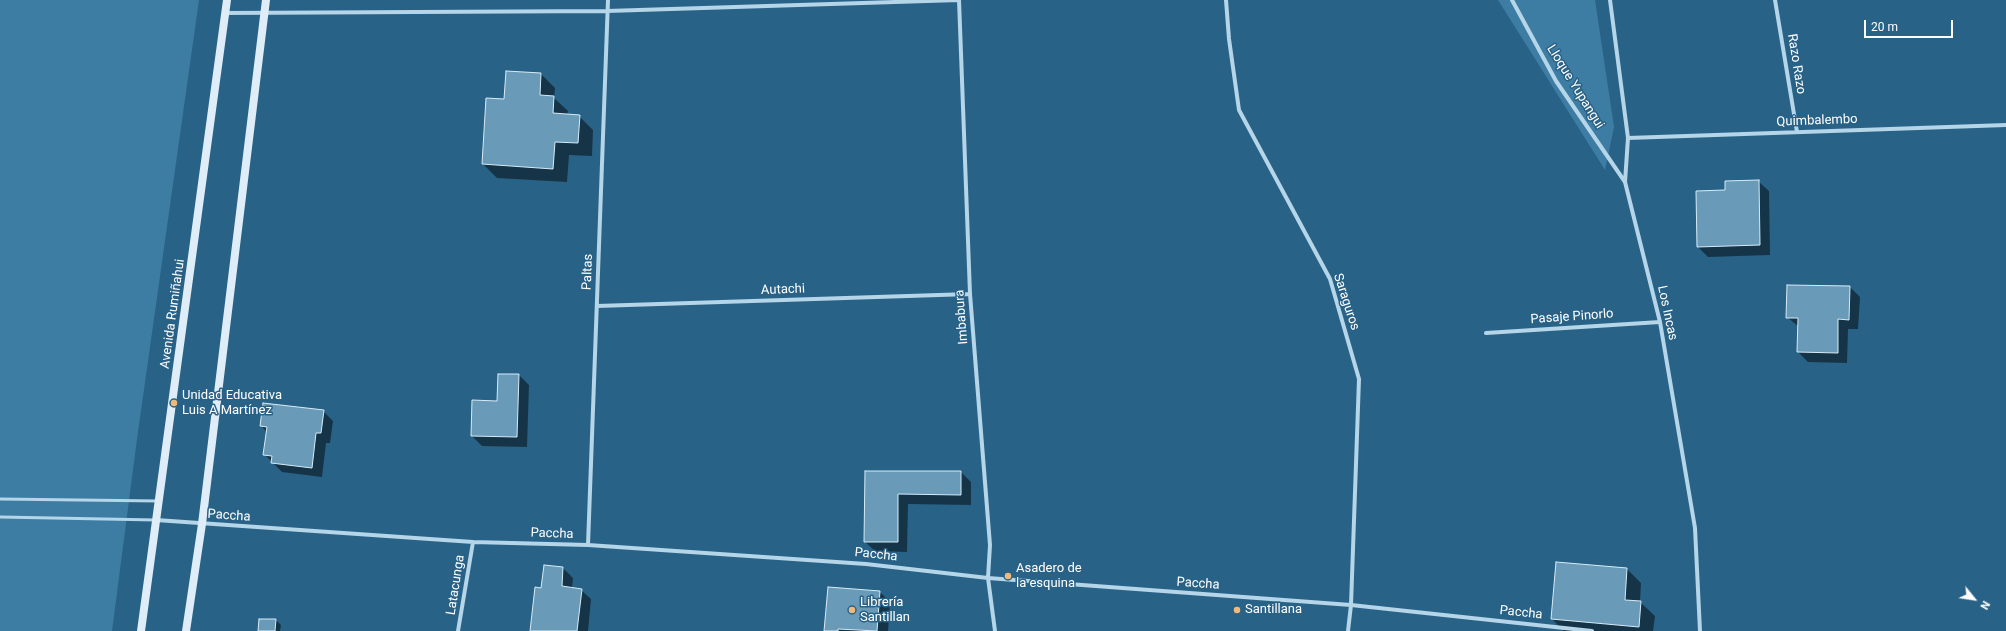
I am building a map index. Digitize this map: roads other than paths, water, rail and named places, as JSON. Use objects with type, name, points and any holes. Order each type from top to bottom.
[{"type":"main road","name":"Avenida Rumiñahui","points":[[142,631],[158,501],[175,395],[227,0]]},
{"type":"main road","points":[[186,631],[202,524],[266,0]]},
{"type":"street","name":"Paltas","points":[[588,545],[608,0]]},
{"type":"street","points":[[225,14],[607,12],[959,0]]},
{"type":"street","name":"Imbabura","points":[[959,0],[970,294],[990,545],[988,578],[995,631]]},
{"type":"street","name":"Saraguros","points":[[1226,0],[1229,39],[1239,110],[1330,279],[1359,379],[1351,605],[1348,631]]},
{"type":"street","name":"Lloque Yupangui","points":[[1512,0],[1556,81],[1625,182]]},
{"type":"street","name":"Los Incas","points":[[1610,0],[1628,138],[1625,182],[1660,322],[1696,528],[1700,631]]},
{"type":"street","name":"Razo Razo","points":[[1775,0],[1797,132]]},
{"type":"street","name":"Quimbalembo","points":[[1628,138],[2006,125]]},
{"type":"street","name":"Autachi","points":[[597,306],[970,294]]},
{"type":"street","name":"Pasaje Pinorlo","points":[[1486,333],[1660,322]]},
{"type":"street","name":"Paccha","points":[[156,520],[473,542],[588,545],[866,564],[988,578],[1351,605],[1592,631]]},
{"type":"street","name":"Latacunga","points":[[458,631],[473,542]]},
{"type":"lane","points":[[0,499],[158,501]]},
{"type":"lane","points":[[0,517],[156,520]]},
{"type":"place","name":"Unidad Educativa Luis A Martínez","points":[[174,403]]},
{"type":"place","name":"Asadero de la esquina","points":[[1008,576]]},
{"type":"place","name":"Librería Santillan","points":[[852,610]]},
{"type":"place","name":"Santillana","points":[[1237,610]]}]
